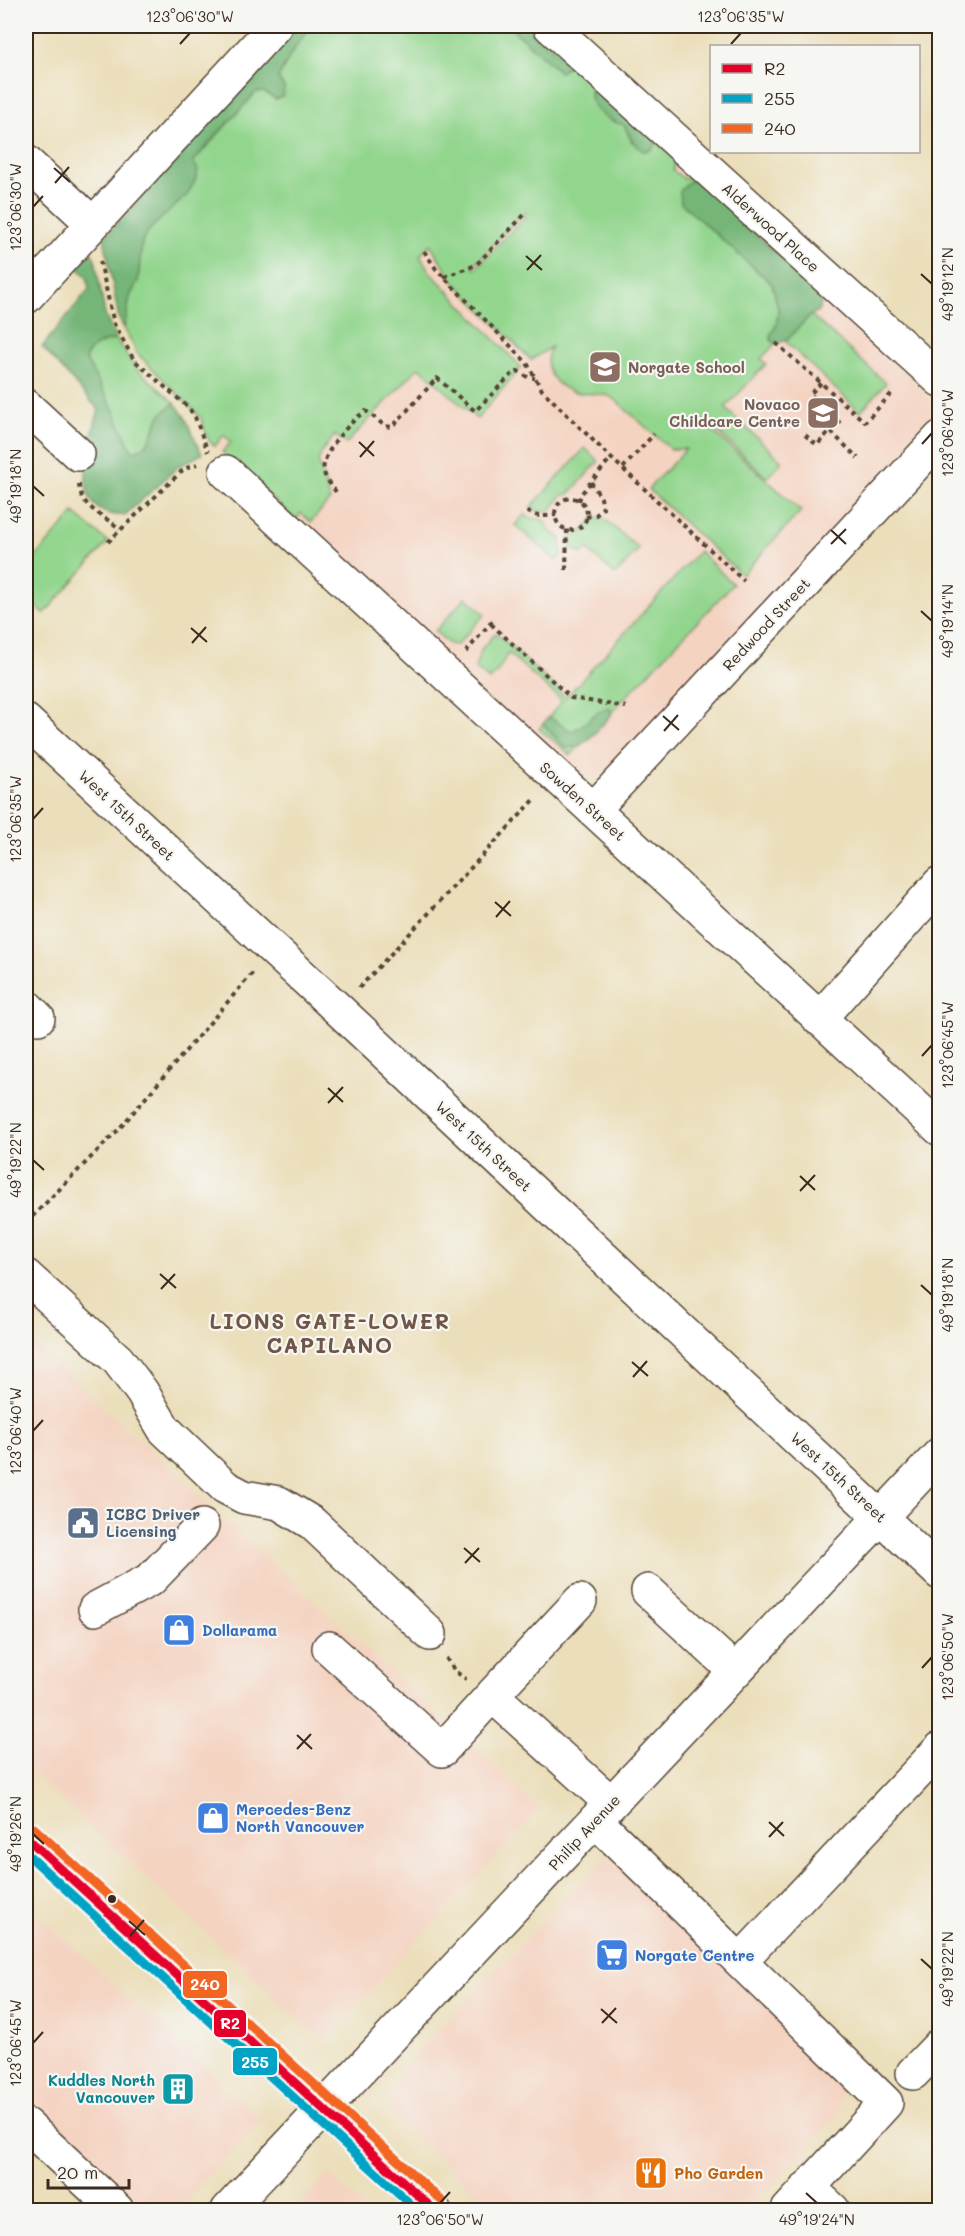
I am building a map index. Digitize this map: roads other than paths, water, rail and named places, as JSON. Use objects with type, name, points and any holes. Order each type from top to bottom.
[{"type":"street","points":[[26,297],[275,26]]},
{"type":"street","name":"Alderwood Place","points":[[550,26],[939,380]]},
{"type":"street","points":[[26,162],[92,223]]},
{"type":"street","points":[[26,406],[78,454]]},
{"type":"street","name":"Redwood Street","points":[[593,810],[939,438]]},
{"type":"street","name":"Sowden Street","points":[[211,465],[593,810],[939,1130]]},
{"type":"street","name":"West 15th Street","points":[[26,721],[339,1010],[881,1516],[939,1573]]},
{"type":"street","points":[[819,1019],[939,883]]},
{"type":"street","points":[[26,1276],[118,1360],[142,1392],[164,1429],[225,1487],[244,1497],[279,1503],[312,1523],[430,1634]]},
{"type":"street","name":"Philip Avenue","points":[[228,2211],[939,1454]]},
{"type":"street","points":[[95,1609],[151,1579],[202,1526]]},
{"type":"street","points":[[648,1591],[735,1671]]},
{"type":"street","points":[[328,1648],[442,1750],[580,1601]]},
{"type":"street","points":[[492,1695],[740,1961],[885,2103],[798,2199],[833,2211]]},
{"type":"street","points":[[740,1961],[939,1749]]},
{"type":"street","points":[[26,1837],[434,2211]]},
{"type":"street","points":[[913,2073],[939,2045]]},
{"type":"street","points":[[26,2125],[117,2211]]},
{"type":"place","name":"Norgate School","points":[[605,367]]},
{"type":"place","name":"Novaco Childcare Centre","points":[[823,413]]},
{"type":"place","name":"ICBC Driver Licensing","points":[[83,1523]]},
{"type":"place","name":"Dollarama","points":[[179,1630]]},
{"type":"place","name":"Mercedes-Benz North Vancouver","points":[[213,1818]]},
{"type":"place","name":"Norgate Centre","points":[[612,1955]]},
{"type":"place","name":"Kuddles North Vancouver","points":[[178,2089]]},
{"type":"place","name":"Pho Garden","points":[[651,2173]]},
{"type":"district","name":"LIONS GATE-LOWER CAPILANO","points":[[330,1332]]}]
